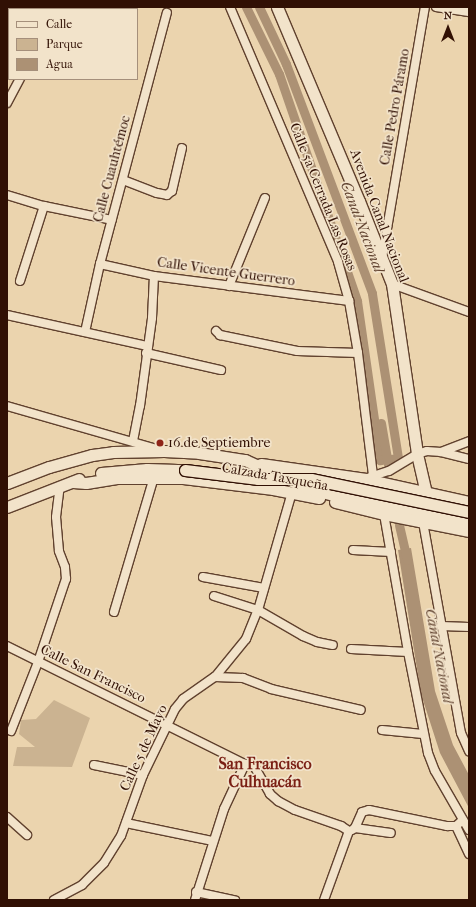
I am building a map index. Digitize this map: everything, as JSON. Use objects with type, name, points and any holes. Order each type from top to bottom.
[{"type":"main road","name":"Avenida Canal Nacional","points":[[277,7],[392,284],[417,454],[426,493]]},
{"type":"main road","name":"Calzada Taxqueña","points":[[7,483],[49,467],[92,455],[113,452],[164,451],[222,456],[257,464],[370,477],[426,493],[469,502]]},
{"type":"main road","name":"Calzada Taxqueña","points":[[257,464],[275,474],[307,488],[469,522]]},
{"type":"main road","name":"Calzada Taxqueña","points":[[7,507],[83,477],[117,471],[185,470],[258,479],[311,480],[469,512]]},
{"type":"main road","name":"Calzada Taxqueña","points":[[73,482],[86,483],[117,478],[183,478],[292,492],[384,514],[469,531]]},
{"type":"street","name":"Calle 5a Cerrada Las Rosas","points":[[230,7],[330,242],[349,301],[358,353],[370,477]]},
{"type":"street","name":"Calle Pedro Páramo","points":[[382,258],[425,7]]},
{"type":"street","points":[[436,7],[469,12]]},
{"type":"street","name":"Calle Cuauhtémoc","points":[[85,332],[100,264],[167,13]]},
{"type":"street","points":[[7,103],[19,80]]},
{"type":"street","points":[[123,180],[157,193],[167,195],[172,191],[182,148]]},
{"type":"street","points":[[7,195],[44,206],[112,220]]},
{"type":"street","points":[[229,286],[265,198]]},
{"type":"street","points":[[20,281],[44,206]]},
{"type":"street","name":"Calle Vicente Guerrero","points":[[100,264],[154,276],[349,301]]},
{"type":"street","points":[[134,442],[152,318],[154,276]]},
{"type":"street","points":[[392,284],[469,312]]},
{"type":"street","points":[[7,315],[85,332],[221,370]]},
{"type":"street","points":[[216,331],[220,335],[297,351],[358,353]]},
{"type":"street","points":[[7,406],[164,451]]},
{"type":"street","points":[[441,452],[469,441]]},
{"type":"street","points":[[370,477],[389,471],[417,454],[427,451],[441,452],[469,459]]},
{"type":"street","points":[[114,612],[154,477]]},
{"type":"street","points":[[11,731],[38,662],[66,580],[65,567],[59,551],[56,517],[60,486]]},
{"type":"street","name":"Calle 5 de Mayo","points":[[57,899],[82,885],[94,874],[112,851],[126,823],[143,775],[174,709],[183,699],[215,677],[246,639],[258,610],[292,492]]},
{"type":"street","points":[[384,514],[423,734],[428,753],[435,771],[469,830]]},
{"type":"street","points":[[423,522],[461,733],[469,751]]},
{"type":"street","points":[[353,550],[391,552]]},
{"type":"street","points":[[203,577],[264,588]]},
{"type":"street","points":[[214,596],[258,610],[303,636],[317,642],[333,645]]},
{"type":"street","points":[[441,626],[469,627]]},
{"type":"street","name":"Calle San Francisco","points":[[7,646],[245,764],[254,766],[270,794],[282,804],[295,810],[352,829],[391,833]]},
{"type":"street","points":[[351,649],[408,652]]},
{"type":"street","points":[[215,677],[243,678],[270,689],[361,710]]},
{"type":"street","points":[[382,730],[423,734]]},
{"type":"street","points":[[235,900],[196,896],[224,809],[245,764]]},
{"type":"street","points":[[94,765],[143,775]]},
{"type":"street","points":[[324,900],[352,829],[362,812],[365,811],[406,817],[447,826],[456,826],[463,820]]},
{"type":"street","points":[[7,817],[27,835]]},
{"type":"street","points":[[126,823],[213,841]]},
{"type":"street","points":[[456,826],[469,854]]},
{"type":"green space","points":[[54,700],[90,718],[72,767],[13,766],[17,747],[35,747],[19,734],[21,720],[36,719]]},
{"type":"water","name":"Canal Nacional","points":[[411,548],[435,691],[453,745],[469,775],[469,808],[440,753],[421,694],[398,550]]},
{"type":"waterway","name":"Canal Nacional","points":[[246,7],[279,74],[357,301],[380,460],[398,458],[372,293],[286,64],[259,7]]},
{"type":"waterway","name":"Canal Nacional","points":[[381,423],[388,464]]},
{"type":"waterway","name":"Canal Nacional","points":[[399,525],[407,560]]},
{"type":"place","name":"16 de Septiembre","points":[[160,443]]},
{"type":"district","name":"San Francisco Culhuacán","points":[[265,773]]}]
